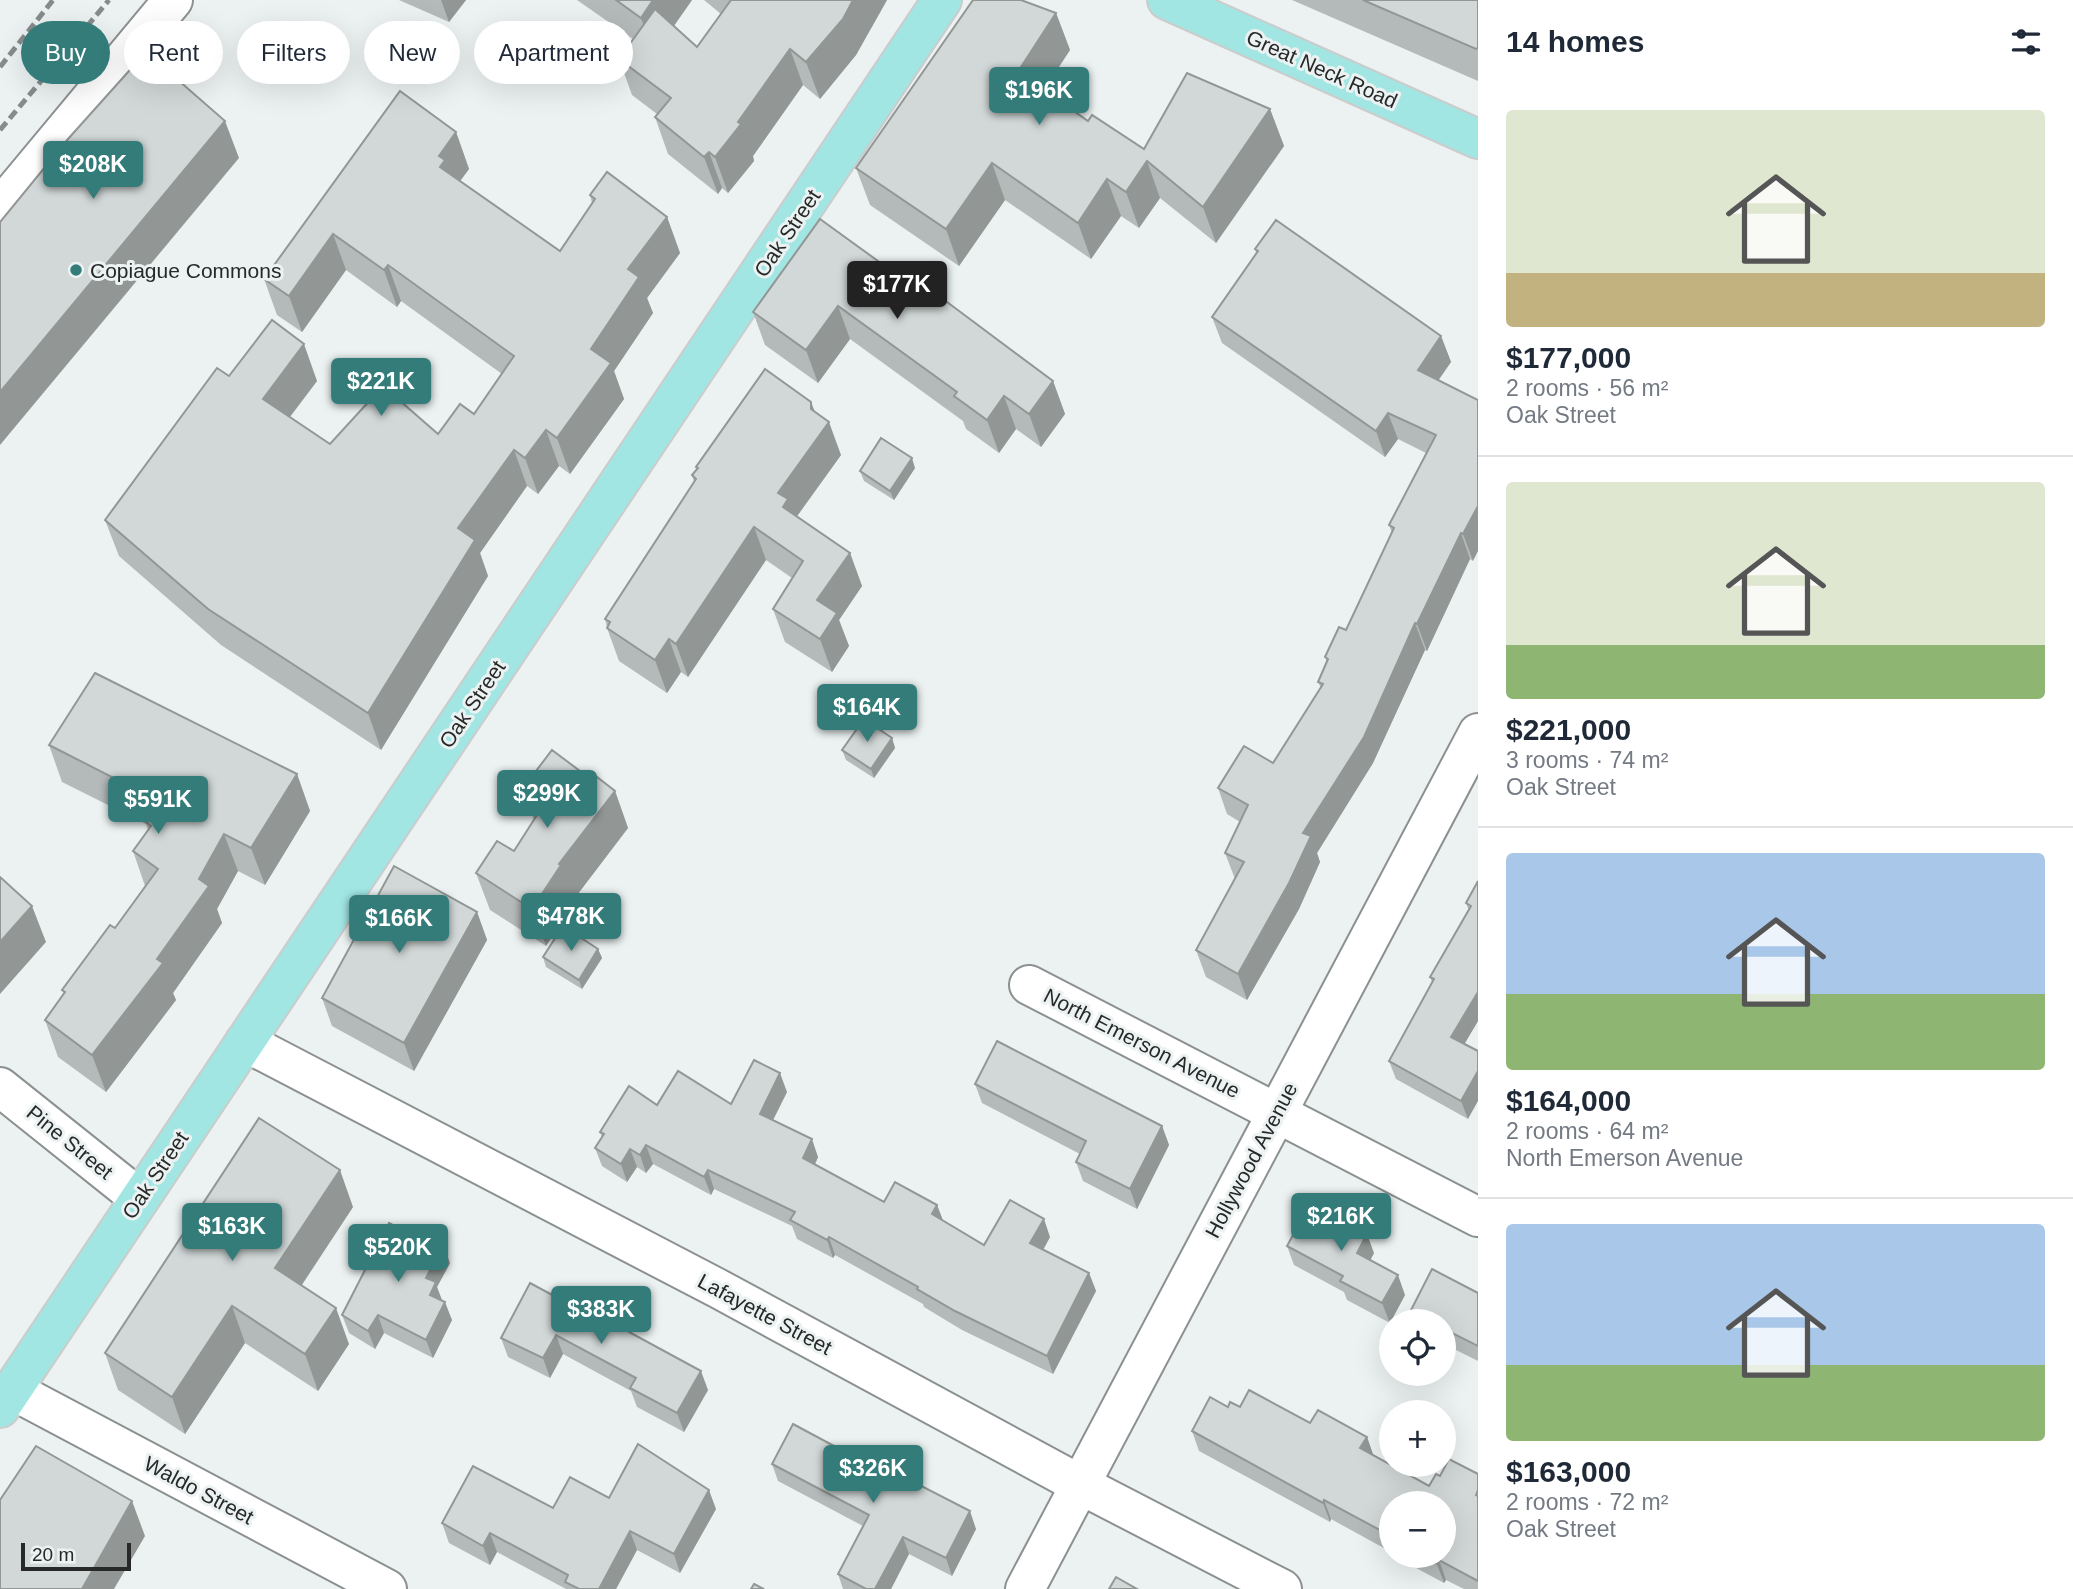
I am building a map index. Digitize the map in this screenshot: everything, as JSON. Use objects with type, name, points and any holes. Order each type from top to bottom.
[{"type":"main road","name":"Oak Street","points":[[6,1399],[942,0]]},
{"type":"main road","name":"Great Neck Road","points":[[1167,0],[1478,139]]},
{"type":"street","points":[[0,208],[173,0]]},
{"type":"street","name":"Hollywood Avenue","points":[[1025,1589],[1478,733]]},
{"type":"street","name":"North Emerson Avenue","points":[[1029,985],[1478,1217]]},
{"type":"street","name":"Lafayette Street","points":[[245,1042],[719,1289],[1282,1589]]},
{"type":"street","name":"Pine Street","points":[[0,1087],[139,1198]]},
{"type":"street","name":"Waldo Street","points":[[6,1399],[387,1589]]},
{"type":"building","points":[[616,0],[653,0],[641,18]]},
{"type":"building","points":[[731,0],[853,0],[843,19],[806,62],[790,49],[738,122],[741,124],[715,157],[709,152],[704,157],[655,117],[671,98],[633,70],[633,40],[655,9],[697,47]]},
{"type":"building","points":[[973,0],[1021,0],[1056,13],[1021,67],[1039,79],[1036,84],[1088,121],[1092,115],[1144,149],[1187,73],[1270,109],[1203,207],[1147,161],[1126,192],[1107,179],[1078,223],[992,163],[946,229],[856,168]]},
{"type":"building","points":[[1363,0],[1478,0],[1478,48],[1476,49]]},
{"type":"building","name":"Copiague Commons","points":[[124,77],[124,84],[183,84],[225,121],[0,392],[0,222]]},
{"type":"building","points":[[400,91],[456,132],[439,156],[445,160],[440,167],[560,251],[595,199],[590,195],[607,172],[667,217],[628,269],[639,277],[591,349],[611,363],[557,438],[546,430],[525,458],[514,450],[458,528],[475,540],[368,713],[208,609],[105,520],[217,368],[229,376],[272,320],[304,344],[263,399],[330,444],[383,386],[438,434],[460,404],[474,414],[514,356],[388,265],[384,270],[333,234],[289,296],[264,279]]},
{"type":"building","points":[[820,219],[918,290],[923,284],[1053,381],[1029,414],[1004,396],[987,420],[954,396],[957,392],[838,306],[806,350],[753,312]]},
{"type":"building","points":[[1276,220],[1441,336],[1418,370],[1478,400],[1478,506],[1463,534],[1461,533],[1417,624],[1415,623],[1364,737],[1303,833],[1311,836],[1289,883],[1238,974],[1196,950],[1244,862],[1225,853],[1248,805],[1218,788],[1244,746],[1273,763],[1323,684],[1318,682],[1328,659],[1325,657],[1339,627],[1346,630],[1394,528],[1389,525],[1436,435],[1388,413],[1376,431],[1212,317]]},
{"type":"building","points":[[765,369],[811,402],[811,409],[829,422],[778,493],[788,499],[783,507],[850,553],[817,600],[837,613],[820,639],[773,609],[803,561],[754,527],[676,644],[669,639],[655,660],[607,628],[610,622],[605,619],[696,479],[692,475],[698,468],[696,467]]},
{"type":"building","points":[[881,438],[912,458],[890,491],[860,471]]},
{"type":"building","points":[[95,673],[297,774],[251,848],[224,834],[199,879],[209,886],[157,959],[163,963],[92,1055],[45,1020],[65,992],[62,990],[110,925],[115,928],[158,869],[133,851],[151,826],[145,821],[159,801],[49,745]]},
{"type":"building","points":[[864,719],[892,738],[871,769],[842,750]]},
{"type":"building","points":[[552,750],[588,777],[592,773],[615,791],[559,864],[561,865],[532,909],[476,873],[497,841],[514,851],[544,804],[523,788]]},
{"type":"building","points":[[394,866],[477,912],[404,1043],[322,998]]},
{"type":"building","points":[[0,877],[32,906],[0,942]]},
{"type":"building","points":[[1478,881],[1478,992],[1451,1037],[1478,1051],[1478,1071],[1461,1101],[1389,1061],[1434,979],[1430,977],[1471,906],[1466,903]]},
{"type":"building","points":[[563,926],[598,949],[579,980],[543,957]]},
{"type":"building","points":[[997,1041],[1162,1126],[1130,1189],[1076,1162],[1086,1141],[975,1084]]},
{"type":"building","points":[[754,1060],[780,1073],[760,1114],[812,1139],[803,1158],[884,1202],[895,1182],[937,1205],[932,1214],[984,1245],[1010,1200],[1044,1219],[1030,1243],[1089,1273],[1047,1356],[955,1311],[829,1237],[827,1240],[790,1220],[795,1212],[708,1170],[704,1177],[646,1145],[640,1155],[630,1149],[621,1164],[595,1148],[604,1134],[600,1132],[629,1086],[657,1105],[678,1071],[731,1104]]},
{"type":"building","points":[[259,1118],[340,1170],[275,1268],[336,1308],[305,1354],[232,1306],[172,1397],[105,1353]]},
{"type":"building","points":[[1310,1204],[1367,1234],[1357,1253],[1398,1275],[1382,1303],[1340,1281],[1343,1276],[1287,1246]]},
{"type":"building","points":[[389,1223],[402,1230],[405,1225],[443,1245],[426,1278],[436,1282],[430,1295],[445,1302],[426,1340],[378,1315],[368,1331],[342,1315]]},
{"type":"building","points":[[1432,1269],[1478,1293],[1478,1346],[1456,1335],[1456,1309],[1412,1309]]},
{"type":"building","points":[[530,1283],[595,1318],[596,1314],[701,1371],[677,1413],[630,1388],[636,1378],[556,1335],[543,1358],[501,1338]]},
{"type":"building","points":[[1249,1390],[1310,1423],[1318,1410],[1367,1437],[1360,1448],[1379,1458],[1379,1477],[1413,1477],[1429,1486],[1434,1477],[1456,1477],[1456,1463],[1478,1474],[1478,1581],[1454,1568],[1456,1568],[1456,1491],[1379,1491],[1379,1530],[1324,1500],[1323,1503],[1192,1431],[1210,1397],[1228,1407],[1230,1402],[1240,1407]]},
{"type":"building","points":[[793,1424],[903,1483],[906,1478],[970,1511],[946,1558],[903,1537],[875,1589],[866,1589],[838,1574],[869,1515],[772,1464]]},
{"type":"building","points":[[638,1444],[709,1490],[674,1554],[630,1531],[599,1589],[579,1589],[565,1582],[568,1575],[490,1533],[483,1546],[442,1523],[473,1466],[553,1508],[570,1477],[609,1498]]},
{"type":"building","points":[[36,1446],[132,1501],[82,1589],[0,1589],[0,1500]]},
{"type":"building","points":[[1116,1577],[1137,1589],[1109,1589]]},
{"type":"building","points":[[754,1584],[764,1589],[751,1589]]},
{"type":"railway","points":[[0,67],[53,0]]},
{"type":"railway","points":[[0,130],[109,0]]},
{"type":"place","name":"Copiague Commons","points":[[76,270]]}]
